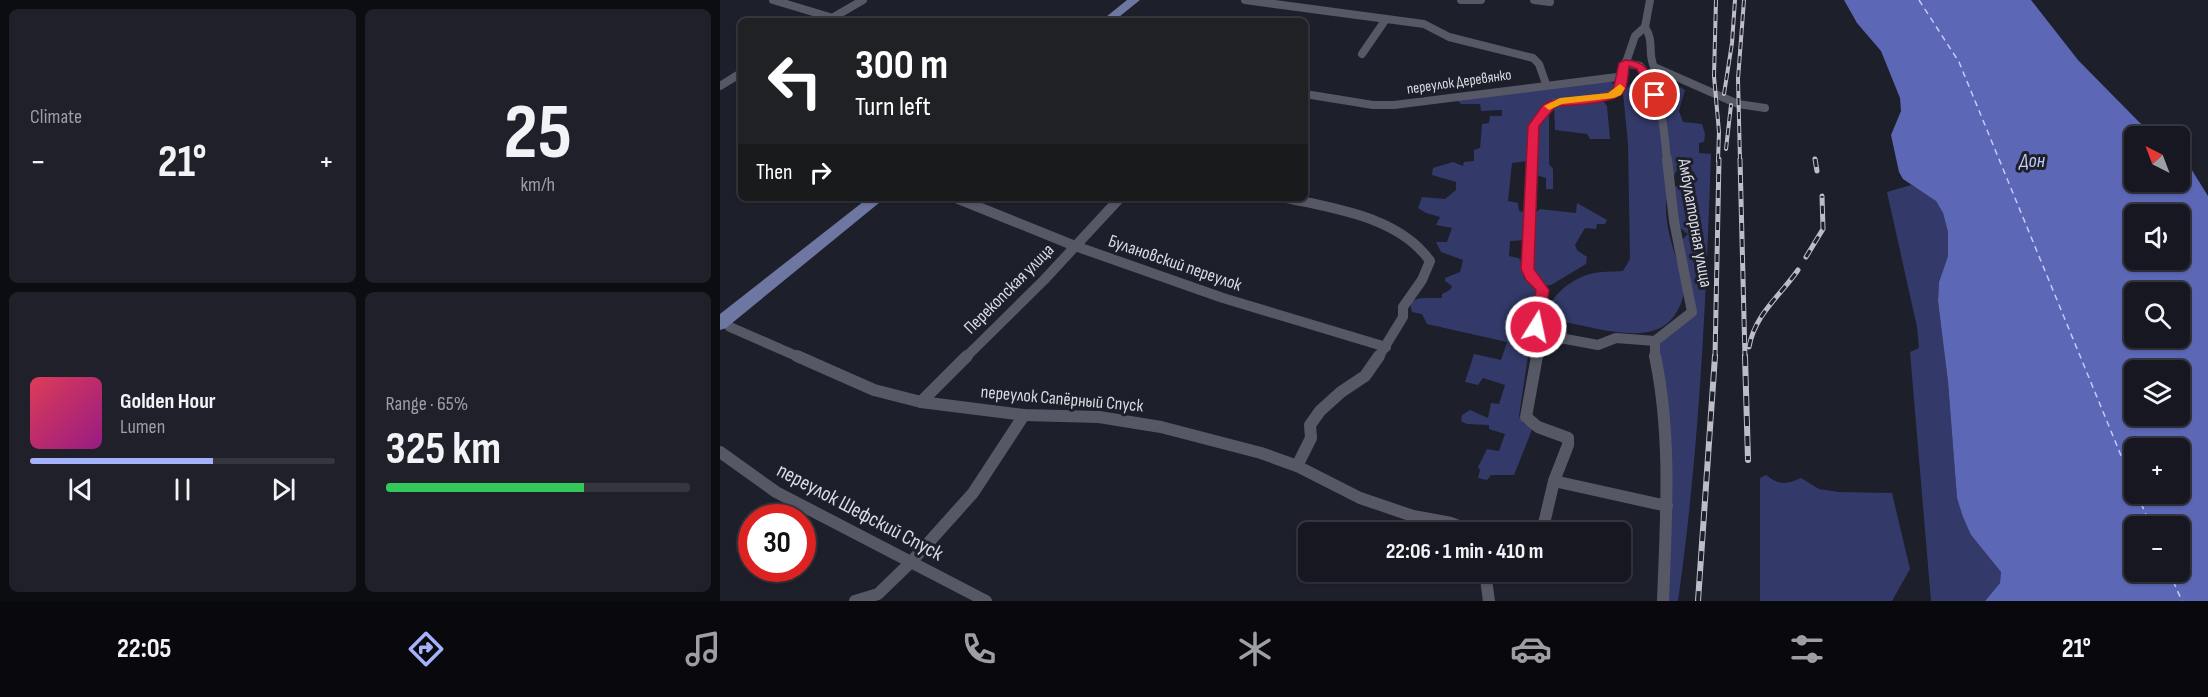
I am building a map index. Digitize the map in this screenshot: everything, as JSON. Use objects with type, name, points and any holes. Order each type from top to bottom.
[{"type":"main road","points":[[1111,18],[1134,0]]},
{"type":"main road","points":[[722,322],[874,201]]},
{"type":"street","points":[[774,0],[827,18]]},
{"type":"street","points":[[832,18],[863,0]]},
{"type":"street","points":[[1245,0],[1424,24],[1449,37],[1533,58],[1539,63],[1546,84]]},
{"type":"street","points":[[1461,0],[1481,0]]},
{"type":"street","points":[[1534,0],[1550,2]]},
{"type":"street","points":[[1650,0],[1645,27],[1635,36],[1621,71],[1620,90],[1602,98],[1554,103],[1533,126],[1528,269],[1530,277],[1540,284],[1542,290],[1536,327],[1544,335],[1598,345],[1616,338],[1655,341],[1654,352],[1663,394],[1668,474],[1663,601]]},
{"type":"street","points":[[1362,54],[1386,19]]},
{"type":"street","points":[[1645,27],[1652,38],[1650,59],[1654,68],[1738,105],[1765,108]]},
{"type":"street","name":"Амбулаторная улица","points":[[1621,71],[1634,63],[1641,67],[1655,95],[1662,127],[1674,221],[1689,279],[1692,312],[1655,341]]},
{"type":"street","name":"переулок Деревянко","points":[[1308,94],[1373,105],[1394,105],[1621,71]]},
{"type":"street","points":[[720,86],[738,76]]},
{"type":"street","name":"Булановский переулок","points":[[964,201],[1076,246],[1223,298],[1386,347]]},
{"type":"street","name":"Перекопская улица","points":[[921,402],[1076,246],[1117,201]]},
{"type":"street","points":[[1297,466],[1311,438],[1310,424],[1320,411],[1341,392],[1365,376],[1386,347],[1403,317],[1403,307],[1422,280],[1430,261],[1425,250],[1404,235],[1358,216],[1299,201]]},
{"type":"street","name":"переулок Сапёрный Спуск","points":[[722,322],[874,390],[921,402],[1024,415],[1099,417],[1161,427],[1297,466],[1360,498],[1413,516],[1446,522]]},
{"type":"street","points":[[1544,335],[1539,344],[1526,417],[1538,427],[1568,438],[1568,445],[1554,481],[1544,522]]},
{"type":"street","points":[[855,601],[880,598],[973,493],[1024,415]]},
{"type":"street","name":"переулок Шефский Спуск","points":[[720,452],[776,492],[986,601]]},
{"type":"street","points":[[1554,481],[1667,506]]},
{"type":"street","points":[[1487,582],[1489,601]]},
{"type":"shaded area","points":[[1653,70],[1685,90],[1679,111],[1683,122],[1702,124],[1705,134],[1704,142],[1699,143],[1699,153],[1711,154],[1700,378],[1691,490],[1678,601],[1663,601],[1668,474],[1655,341],[1692,312],[1680,242],[1688,234],[1679,227],[1674,186],[1693,186],[1695,174],[1690,168],[1688,159],[1682,159],[1671,182],[1666,201],[1668,228],[1683,290],[1683,297],[1676,313],[1666,324],[1640,333],[1608,331],[1564,322],[1563,332],[1549,327],[1545,318],[1555,296],[1575,280],[1590,274],[1623,271],[1630,259],[1628,144],[1623,93],[1636,77]]},
{"type":"shaded area","points":[[1611,81],[1616,87],[1611,93],[1560,100],[1540,113],[1529,161],[1512,163],[1508,201],[1518,203],[1519,211],[1528,213],[1527,240],[1510,241],[1509,256],[1523,262],[1524,279],[1538,290],[1519,416],[1524,424],[1533,427],[1514,475],[1491,475],[1487,480],[1478,478],[1480,470],[1478,467],[1487,449],[1499,451],[1505,434],[1489,429],[1489,425],[1467,424],[1461,421],[1462,415],[1470,410],[1488,418],[1491,403],[1499,404],[1505,385],[1483,378],[1478,385],[1465,382],[1474,354],[1501,360],[1507,342],[1427,324],[1422,314],[1412,312],[1410,302],[1422,298],[1442,298],[1442,294],[1450,290],[1452,286],[1445,281],[1445,278],[1460,272],[1463,260],[1441,252],[1436,242],[1447,242],[1452,228],[1436,225],[1440,217],[1418,208],[1422,197],[1445,199],[1456,190],[1456,182],[1432,175],[1433,168],[1453,162],[1463,166],[1464,162],[1474,161],[1474,150],[1480,148],[1482,124],[1489,123],[1490,116],[1502,116],[1502,110],[1481,111],[1480,104],[1461,104],[1456,99]]},
{"type":"shaded area","points":[[1603,101],[1607,106],[1610,139],[1590,139],[1587,134],[1555,130],[1554,106]]},
{"type":"shaded area","points":[[1546,114],[1549,116],[1549,164],[1553,169],[1553,189],[1546,189],[1546,178],[1536,175],[1536,127]]},
{"type":"shaded area","points":[[1911,185],[1936,201],[1943,213],[1948,232],[1948,256],[1939,282],[1938,301],[1948,382],[1957,498],[1971,535],[2001,572],[2000,583],[1985,601],[1931,601],[1910,352],[1919,348],[1917,327],[1887,192]]},
{"type":"shaded area","points":[[1577,203],[1607,220],[1605,224],[1597,224],[1596,229],[1585,228],[1575,245],[1577,250],[1587,257],[1586,264],[1551,285],[1544,286],[1531,268],[1534,214],[1540,209],[1576,213]]},
{"type":"shaded area","points":[[1766,475],[1783,483],[1801,478],[1819,489],[1838,492],[1892,493],[1910,569],[1892,601],[1760,601],[1760,478]]},
{"type":"water","name":"Дон","points":[[1844,0],[2031,0],[2078,60],[2146,126],[2124,126],[2124,192],[2190,192],[2190,167],[2208,196],[2208,601],[1985,601],[2000,583],[2001,572],[1971,535],[1957,498],[1948,382],[1938,301],[1939,282],[1948,256],[1948,232],[1943,213],[1936,201],[1903,179],[1899,172],[1891,135],[1901,111],[1900,98],[1881,51],[1857,23]]},
{"type":"ferry route","points":[[1919,0],[1959,62],[2124,463]]},
{"type":"ferry route","points":[[2141,504],[2147,516]]},
{"type":"ferry route","points":[[2173,582],[2182,601]]},
{"type":"railway","points":[[1716,0],[1714,76],[1719,132],[1718,161]]},
{"type":"railway","points":[[1724,94],[1732,43],[1735,0]]},
{"type":"railway","points":[[1740,161],[1738,79],[1744,0]]},
{"type":"railway","points":[[1726,149],[1731,105]]},
{"type":"railway","points":[[1715,358],[1719,159]]},
{"type":"railway","points":[[1740,159],[1745,358]]},
{"type":"railway","points":[[1815,159],[1817,171]]},
{"type":"railway","points":[[1806,257],[1823,229],[1822,196]]},
{"type":"railway","points":[[1749,347],[1762,315],[1798,270]]},
{"type":"railway","points":[[1698,601],[1715,356]]},
{"type":"railway","points":[[1745,356],[1748,460]]},
{"type":"slow traffic","points":[[1549,106],[1560,101],[1610,96],[1617,93],[1620,88]]},
{"type":"route","points":[[1536,327],[1542,290],[1540,284],[1530,277],[1528,269],[1533,126],[1554,103],[1602,98],[1617,93],[1620,90],[1625,63],[1634,63],[1641,67],[1655,95]]}]
